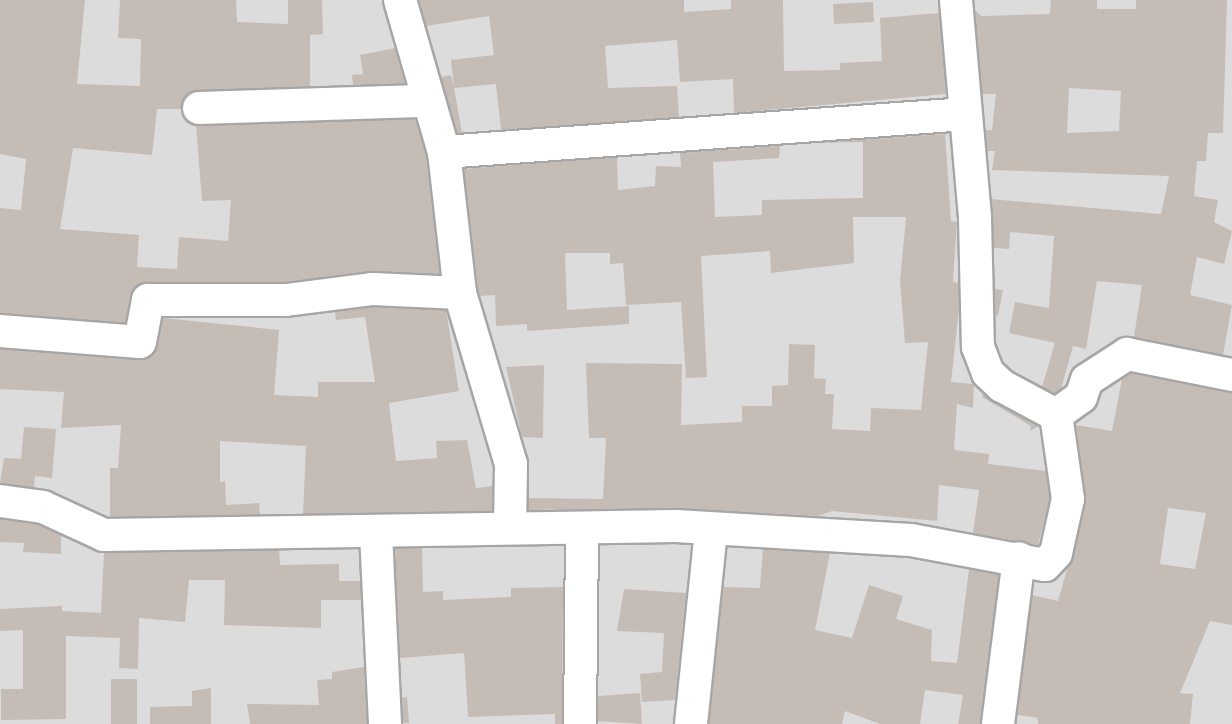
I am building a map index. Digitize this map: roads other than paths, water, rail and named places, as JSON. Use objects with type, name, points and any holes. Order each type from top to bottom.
[{"type":"street","points":[[400,0],[444,152],[460,293],[511,464],[510,528]]},
{"type":"street","points":[[956,0],[966,114],[978,347],[988,373],[1002,386],[1056,415]]},
{"type":"street","points":[[199,108],[428,101]]},
{"type":"street","points":[[444,152],[966,114]]},
{"type":"street","points":[[0,330],[140,342],[148,300],[286,300],[373,289],[460,293]]},
{"type":"street","points":[[1056,415],[1081,397],[1088,380],[1127,354],[1232,375]]},
{"type":"street","points":[[0,501],[43,507],[104,535],[376,533],[510,528],[711,529],[911,540],[1019,558],[1045,565],[1056,553],[1068,499],[1056,415]]},
{"type":"street","points":[[580,724],[582,528]]},
{"type":"street","points":[[691,724],[711,529]]},
{"type":"street","points":[[376,533],[385,724]]},
{"type":"street","points":[[998,724],[1019,558]]}]
